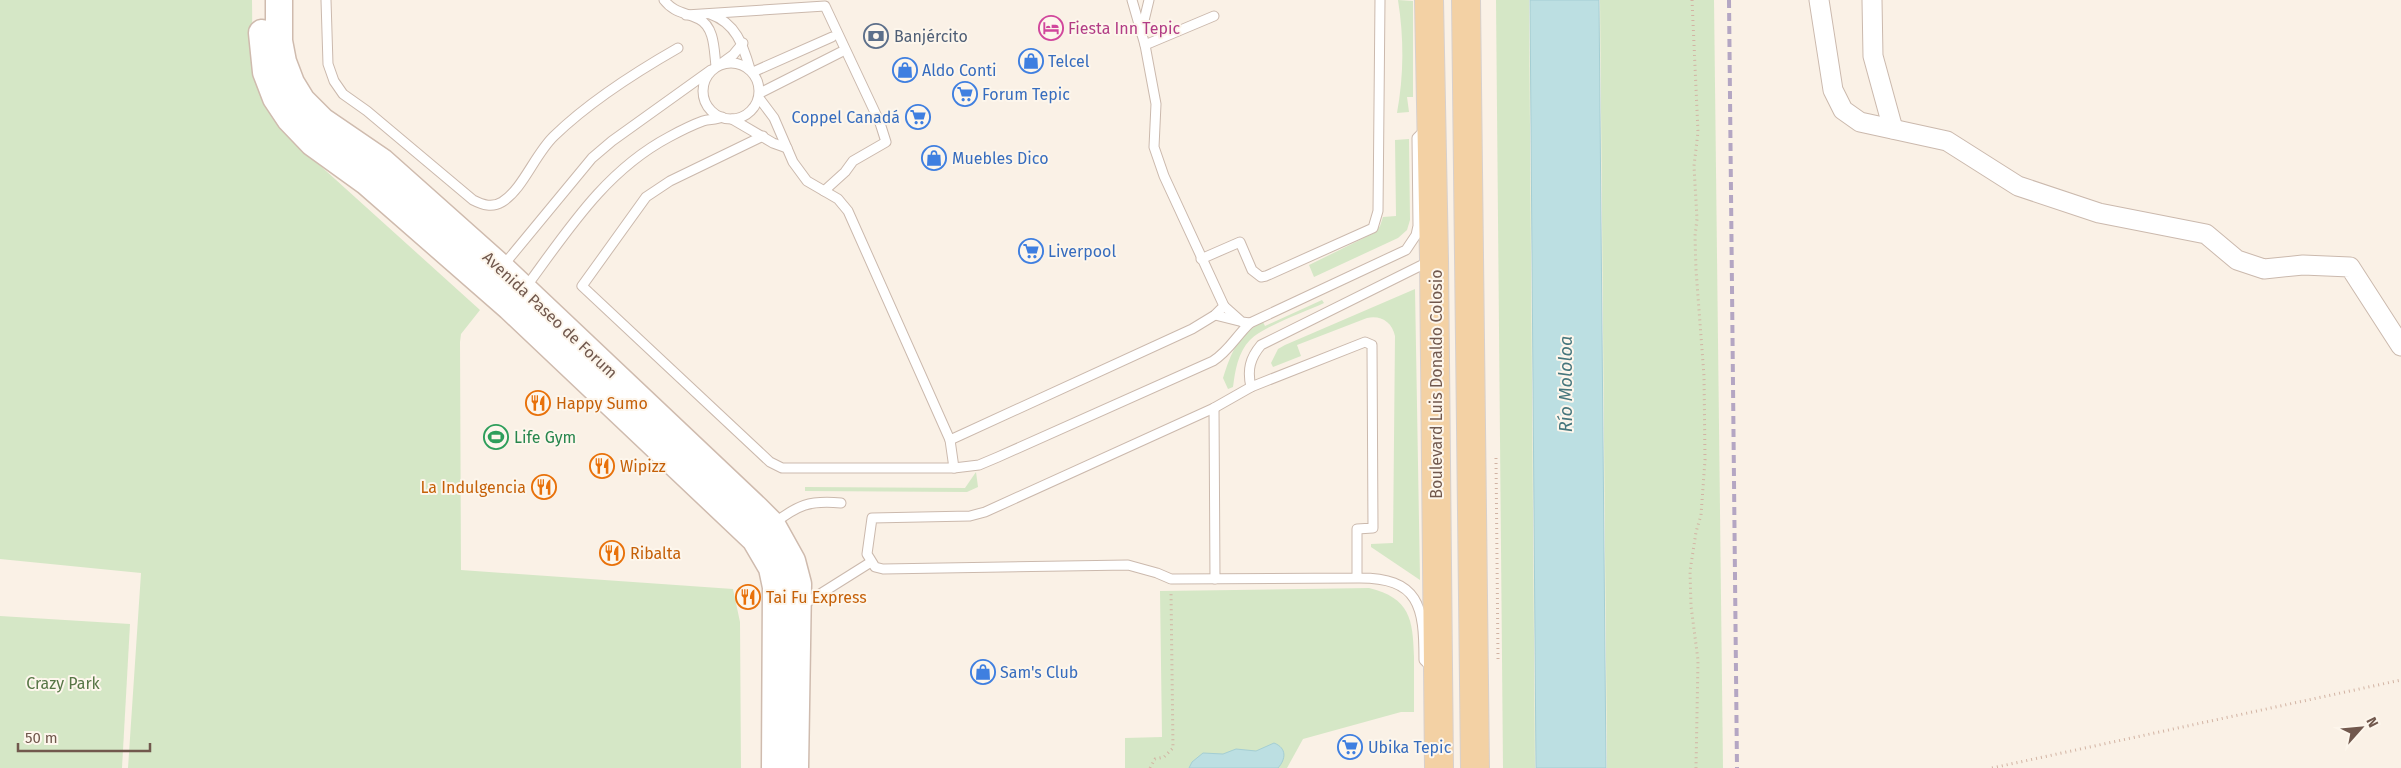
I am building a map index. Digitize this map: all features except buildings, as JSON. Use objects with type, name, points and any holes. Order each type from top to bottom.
[{"type":"main road","name":"Boulevard Luis Donaldo Colosio","points":[[1429,0],[1434,259],[1439,768]]},
{"type":"main road","name":"Boulevard Luis Donaldo Colosio","points":[[1466,0],[1475,768]]},
{"type":"main road","points":[[1430,28],[1437,36],[1442,48],[1446,235],[1450,242],[1460,244],[1468,239],[1470,231]]},
{"type":"main road","points":[[1434,259],[1448,263],[1453,268],[1458,281],[1460,504],[1471,526]]},
{"type":"street","name":"Avenida Paseo de Forum","points":[[261,0],[262,48],[266,72],[276,98],[290,119],[313,143],[494,278],[517,298],[764,532],[776,587],[787,614],[795,768]]},
{"type":"street","name":"Avenida Paseo de Forum","points":[[279,0],[279,41],[283,62],[291,83],[302,101],[322,121],[382,162],[494,278]]},
{"type":"street","points":[[1819,0],[1833,90],[1843,110],[1860,122],[1947,141],[2018,186],[2099,213],[2206,234],[2237,260],[2264,269],[2303,265],[2350,267],[2401,346]]},
{"type":"street","points":[[1872,0],[1873,56],[1893,129]]},
{"type":"street","name":"Avenida Paseo de Forum","points":[[775,768],[787,614]]},
{"type":"lane","points":[[326,0],[328,64],[334,81],[343,94],[367,111],[473,200],[490,206],[500,203],[512,193],[545,146],[558,132],[633,74],[678,48]]},
{"type":"lane","points":[[664,0],[674,11],[700,19],[709,28],[713,40],[716,67]]},
{"type":"lane","points":[[1132,0],[1145,45],[1156,104],[1154,147],[1162,171],[1224,306],[1246,323]]},
{"type":"lane","points":[[1141,33],[1149,0]]},
{"type":"lane","points":[[1201,259],[1240,242],[1252,270],[1261,277],[1373,228],[1378,211],[1380,0]]},
{"type":"lane","points":[[686,15],[825,6],[880,123],[886,142],[853,161],[845,172],[824,190]]},
{"type":"lane","points":[[708,13],[726,22],[743,43],[751,71]]},
{"type":"lane","points":[[1145,45],[1214,16]]},
{"type":"lane","points":[[751,71],[832,37]]},
{"type":"lane","points":[[494,278],[592,158],[684,87],[734,55],[743,43]]},
{"type":"lane","points":[[732,119],[742,117],[751,111],[759,95],[840,52]]},
{"type":"lane","points":[[787,148],[732,119],[722,117],[713,112],[704,99],[704,83],[716,67],[736,62],[751,71],[756,77],[759,95],[774,118],[787,148],[793,162],[807,181],[838,199],[848,211],[950,440],[954,468]]},
{"type":"lane","points":[[517,298],[592,197],[611,178],[649,148],[668,137],[697,123],[722,117]]},
{"type":"lane","points":[[763,136],[670,181],[646,197],[582,286],[770,462],[782,468],[954,468],[979,465],[1213,360],[1224,354],[1246,323],[1398,254],[1412,243],[1418,226],[1417,138],[1432,124]]},
{"type":"lane","points":[[1251,387],[1249,366],[1253,354],[1260,345],[1434,259]]},
{"type":"lane","points":[[950,440],[1192,329],[1215,315],[1224,306]]},
{"type":"lane","points":[[1215,315],[1246,323]]},
{"type":"lane","points":[[1357,578],[1357,529],[1373,528],[1372,345],[1365,342],[1251,387],[1214,408],[986,512],[970,516],[872,518],[867,554],[875,567],[883,569],[1128,566],[1157,573],[1171,579],[1376,578],[1390,581],[1404,588],[1415,598],[1422,612],[1424,660],[1438,675]]},
{"type":"lane","points":[[1214,408],[1215,579]]},
{"type":"lane","points":[[764,532],[789,512],[806,503],[824,501],[841,503]]},
{"type":"lane","points":[[787,614],[871,562]]},
{"type":"path","points":[[1692,0],[1698,132],[1694,166],[1697,219],[1695,236],[1696,270],[1704,376],[1706,460],[1701,515],[1696,532],[1690,571],[1691,606],[1698,660],[1696,768]]},
{"type":"path","points":[[1150,768],[1155,759],[1164,756],[1173,748],[1171,579]]},
{"type":"path","points":[[1992,768],[2401,680]]},
{"type":"green space","points":[[0,0],[252,0],[256,76],[268,108],[279,124],[294,142],[480,310],[461,334],[460,342],[461,570],[733,589],[740,622],[741,768],[128,768],[141,573],[0,559]]},
{"type":"green space","points":[[1398,0],[1413,1],[1413,97],[1407,97],[1409,112],[1397,113],[1401,85],[1402,56]]},
{"type":"green space","points":[[1496,0],[1529,0],[1535,768],[1503,768]]},
{"type":"green space","points":[[1600,0],[1714,0],[1723,768],[1607,768]]},
{"type":"green space","points":[[1409,139],[1410,220],[1407,230],[1398,238],[1314,277],[1309,265],[1374,233],[1380,226],[1383,217],[1396,216],[1395,140]]},
{"type":"green space","points":[[1415,289],[1420,580],[1371,547],[1371,544],[1393,543],[1395,336],[1389,323],[1377,318],[1367,318],[1297,345],[1301,356],[1273,367],[1271,363],[1278,349],[1285,345]]},
{"type":"green space","points":[[1322,300],[1324,303],[1265,330],[1250,340],[1240,356],[1233,387],[1228,389],[1223,378],[1226,369],[1233,352],[1247,332],[1263,322],[1265,326]]},
{"type":"green space","points":[[976,472],[978,487],[967,492],[805,491],[805,487],[965,488]]},
{"type":"green space","points":[[1369,588],[1383,592],[1401,604],[1410,621],[1414,657],[1414,712],[1401,712],[1303,739],[1287,768],[1125,768],[1125,738],[1162,737],[1160,591]]},
{"type":"green space","name":"Crazy Park","points":[[0,616],[130,624],[122,768],[0,768]]},
{"type":"water","name":"Río Mololoa","points":[[1530,0],[1599,0],[1606,768],[1536,768]]},
{"type":"water","points":[[1274,743],[1281,748],[1284,754],[1283,761],[1278,768],[1189,768],[1192,762],[1203,753],[1223,754],[1236,749],[1256,751]]},
{"type":"railway","points":[[1729,0],[1737,768]]},
{"type":"place","name":"Fiesta Inn Tepic","points":[[1051,28]]},
{"type":"place","name":"Banjército","points":[[876,36]]},
{"type":"place","name":"Telcel","points":[[1031,61]]},
{"type":"place","name":"Aldo Conti","points":[[905,70]]},
{"type":"place","name":"Forum Tepic","points":[[965,94]]},
{"type":"place","name":"Coppel Canadá","points":[[918,117]]},
{"type":"place","name":"Muebles Dico","points":[[934,158]]},
{"type":"place","name":"Liverpool","points":[[1031,251]]},
{"type":"place","name":"Happy Sumo","points":[[538,403]]},
{"type":"place","name":"Life Gym","points":[[496,437]]},
{"type":"place","name":"Wipizz","points":[[602,466]]},
{"type":"place","name":"La Indulgencia","points":[[544,487]]},
{"type":"place","name":"Ribalta","points":[[612,553]]},
{"type":"place","name":"Tai Fu Express","points":[[748,597]]},
{"type":"place","name":"Sam's Club","points":[[983,672]]},
{"type":"place","name":"Ubika Tepic","points":[[1350,747]]}]
